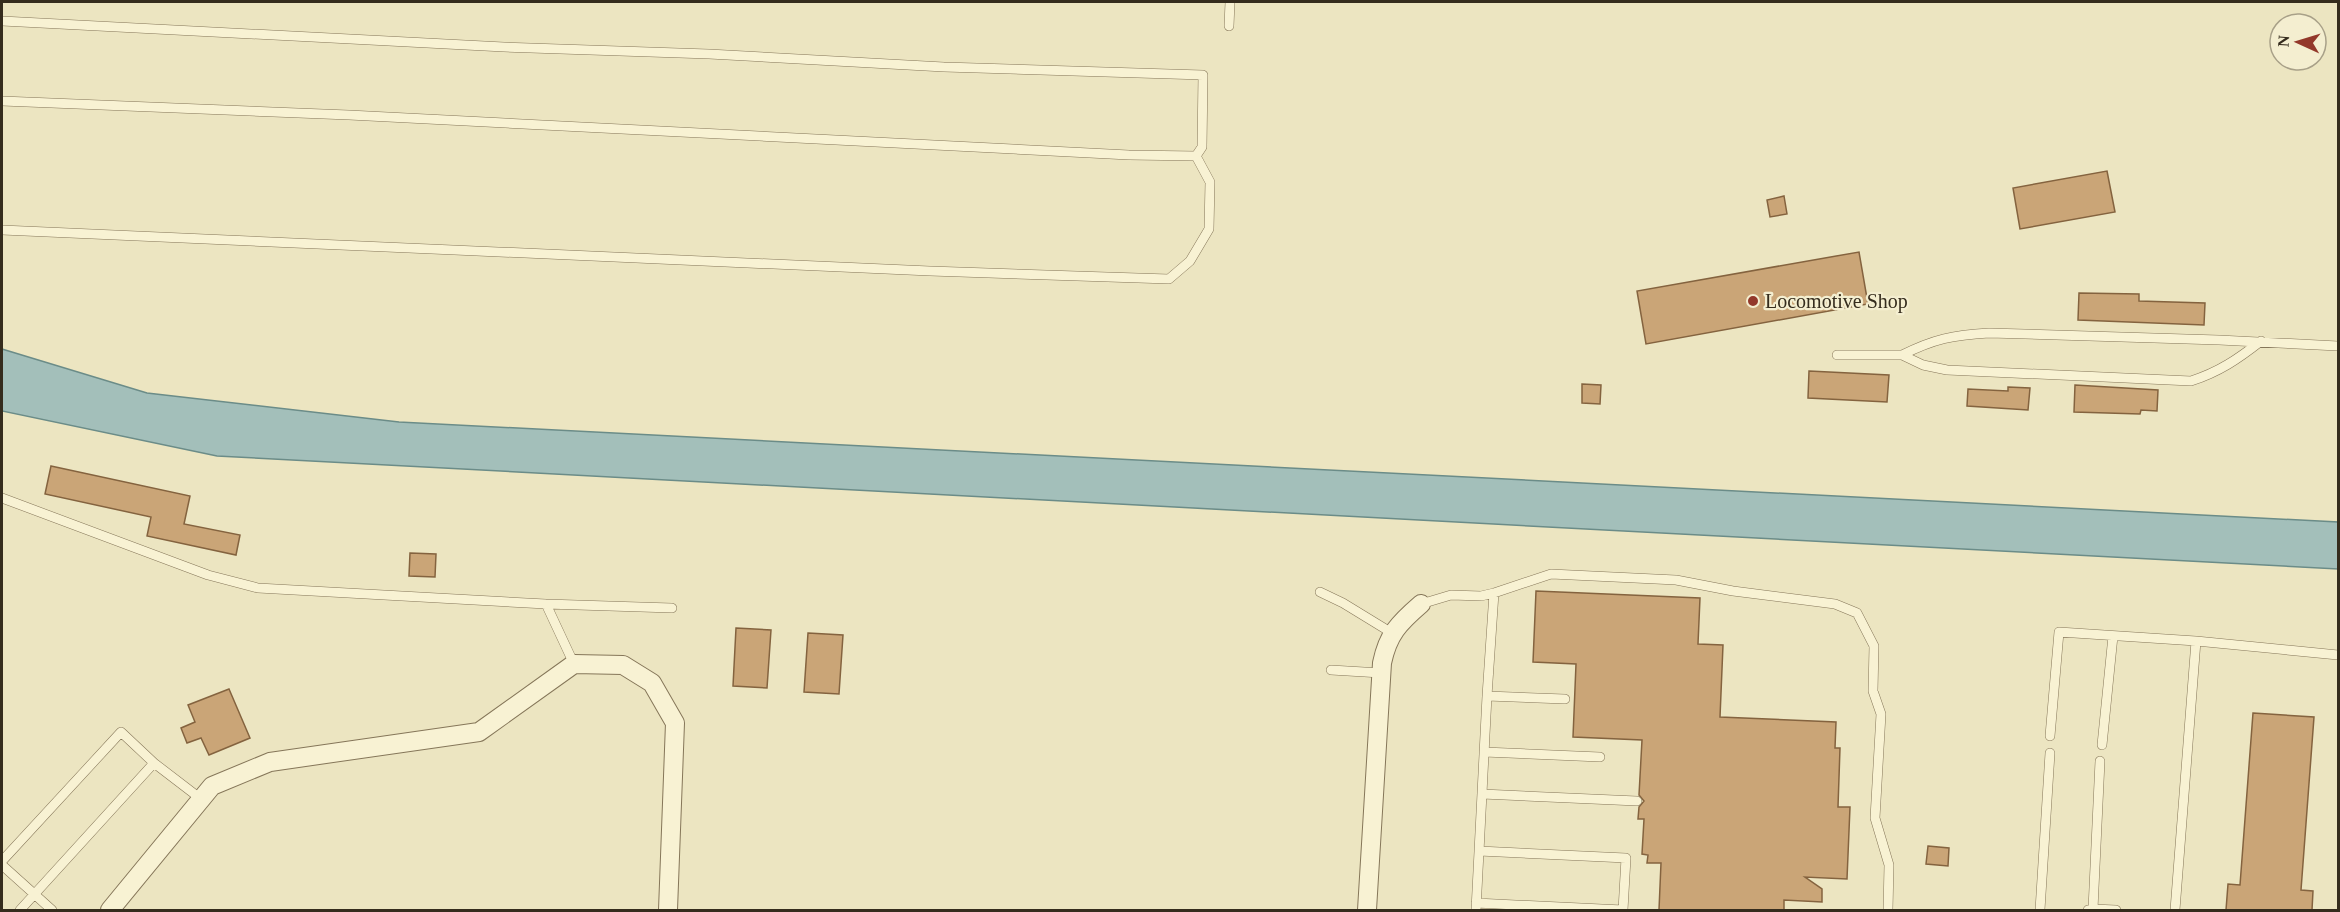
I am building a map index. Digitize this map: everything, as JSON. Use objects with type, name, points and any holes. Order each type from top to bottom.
[{"type":"street","points":[[1367,910],[1381,673],[1385,648],[1392,633],[1421,604]]},
{"type":"street","points":[[110,910],[212,786],[270,762],[479,732],[574,664],[623,665],[652,683],[675,723],[668,910]]},
{"type":"lane","points":[[1229,26],[1230,2]]},
{"type":"lane","points":[[2,21],[504,47],[709,54],[954,67],[1203,75],[1202,147],[1196,156]]},
{"type":"lane","points":[[2,101],[349,115],[1129,155],[1196,156]]},
{"type":"lane","points":[[2,230],[1169,279],[1190,261],[1209,229],[1210,182],[1196,156]]},
{"type":"lane","points":[[1902,355],[1927,342],[1954,335],[1989,333],[2261,341],[2338,346]]},
{"type":"lane","points":[[1837,354],[1902,355],[1923,365],[1947,370],[2191,381],[2214,374],[2233,363],[2261,341]]},
{"type":"lane","points":[[2,498],[208,575],[258,588],[546,604],[672,608]]},
{"type":"lane","points":[[1421,604],[1451,596],[1481,596],[1551,574],[1676,580],[1733,591],[1835,604],[1857,613],[1874,646],[1873,691],[1881,714],[1875,818],[1889,864],[1888,910]]},
{"type":"lane","points":[[1320,592],[1343,603],[1392,633]]},
{"type":"lane","points":[[1479,851],[1626,858],[1623,910],[1476,907],[1487,696],[1494,593]]},
{"type":"lane","points":[[546,604],[574,664]]},
{"type":"lane","points":[[2050,736],[2059,632],[2196,641],[2338,655]]},
{"type":"lane","points":[[2102,745],[2113,636]]},
{"type":"lane","points":[[2175,910],[2196,641]]},
{"type":"lane","points":[[1331,670],[1381,673]]},
{"type":"lane","points":[[1487,696],[1565,699]]},
{"type":"lane","points":[[52,910],[2,863],[121,732],[154,763],[201,800]]},
{"type":"lane","points":[[1484,752],[1600,757]]},
{"type":"lane","points":[[2040,910],[2050,753]]},
{"type":"lane","points":[[2100,761],[2090,910],[2116,910]]},
{"type":"lane","points":[[20,910],[154,763]]},
{"type":"lane","points":[[1482,794],[1637,801]]},
{"type":"water","points":[[2,349],[147,393],[399,422],[2338,522],[2338,569],[217,456],[2,411]]},
{"type":"building","points":[[2107,171],[2115,212],[2020,229],[2013,188]]},
{"type":"building","points":[[1784,196],[1787,214],[1770,217],[1767,200]]},
{"type":"building","name":"Locomotive Shop","points":[[1859,252],[1868,304],[1646,344],[1637,291]]},
{"type":"building","points":[[2079,293],[2139,294],[2139,301],[2205,303],[2204,325],[2078,320]]},
{"type":"building","points":[[1809,371],[1889,375],[1887,402],[1808,398]]},
{"type":"building","points":[[1582,384],[1601,385],[1600,404],[1582,403]]},
{"type":"building","points":[[2075,385],[2158,390],[2157,411],[2141,410],[2140,414],[2074,412]]},
{"type":"building","points":[[2008,387],[2030,388],[2028,410],[1967,406],[1968,389],[2008,391]]},
{"type":"building","points":[[51,466],[190,496],[184,524],[240,535],[236,555],[147,536],[151,517],[45,494]]},
{"type":"building","points":[[410,553],[436,554],[435,577],[409,576]]},
{"type":"building","points":[[1536,591],[1700,598],[1698,644],[1723,645],[1720,717],[1836,722],[1835,748],[1840,748],[1838,807],[1850,807],[1847,879],[1805,877],[1822,889],[1822,902],[1784,900],[1784,910],[1659,910],[1661,863],[1647,863],[1648,855],[1642,854],[1644,819],[1638,819],[1639,807],[1644,801],[1639,795],[1642,740],[1573,737],[1576,664],[1533,662]]},
{"type":"building","points":[[736,628],[771,630],[767,688],[733,686]]},
{"type":"building","points":[[808,633],[843,635],[839,694],[804,692]]},
{"type":"building","points":[[229,689],[250,738],[209,755],[201,738],[187,743],[181,728],[195,722],[188,705]]},
{"type":"building","points":[[2253,713],[2314,717],[2301,890],[2313,891],[2312,910],[2226,910],[2228,884],[2240,885]]},
{"type":"building","points":[[1928,846],[1949,848],[1948,866],[1926,864]]},
{"type":"place","name":"Locomotive Shop","points":[[1753,301]]}]
